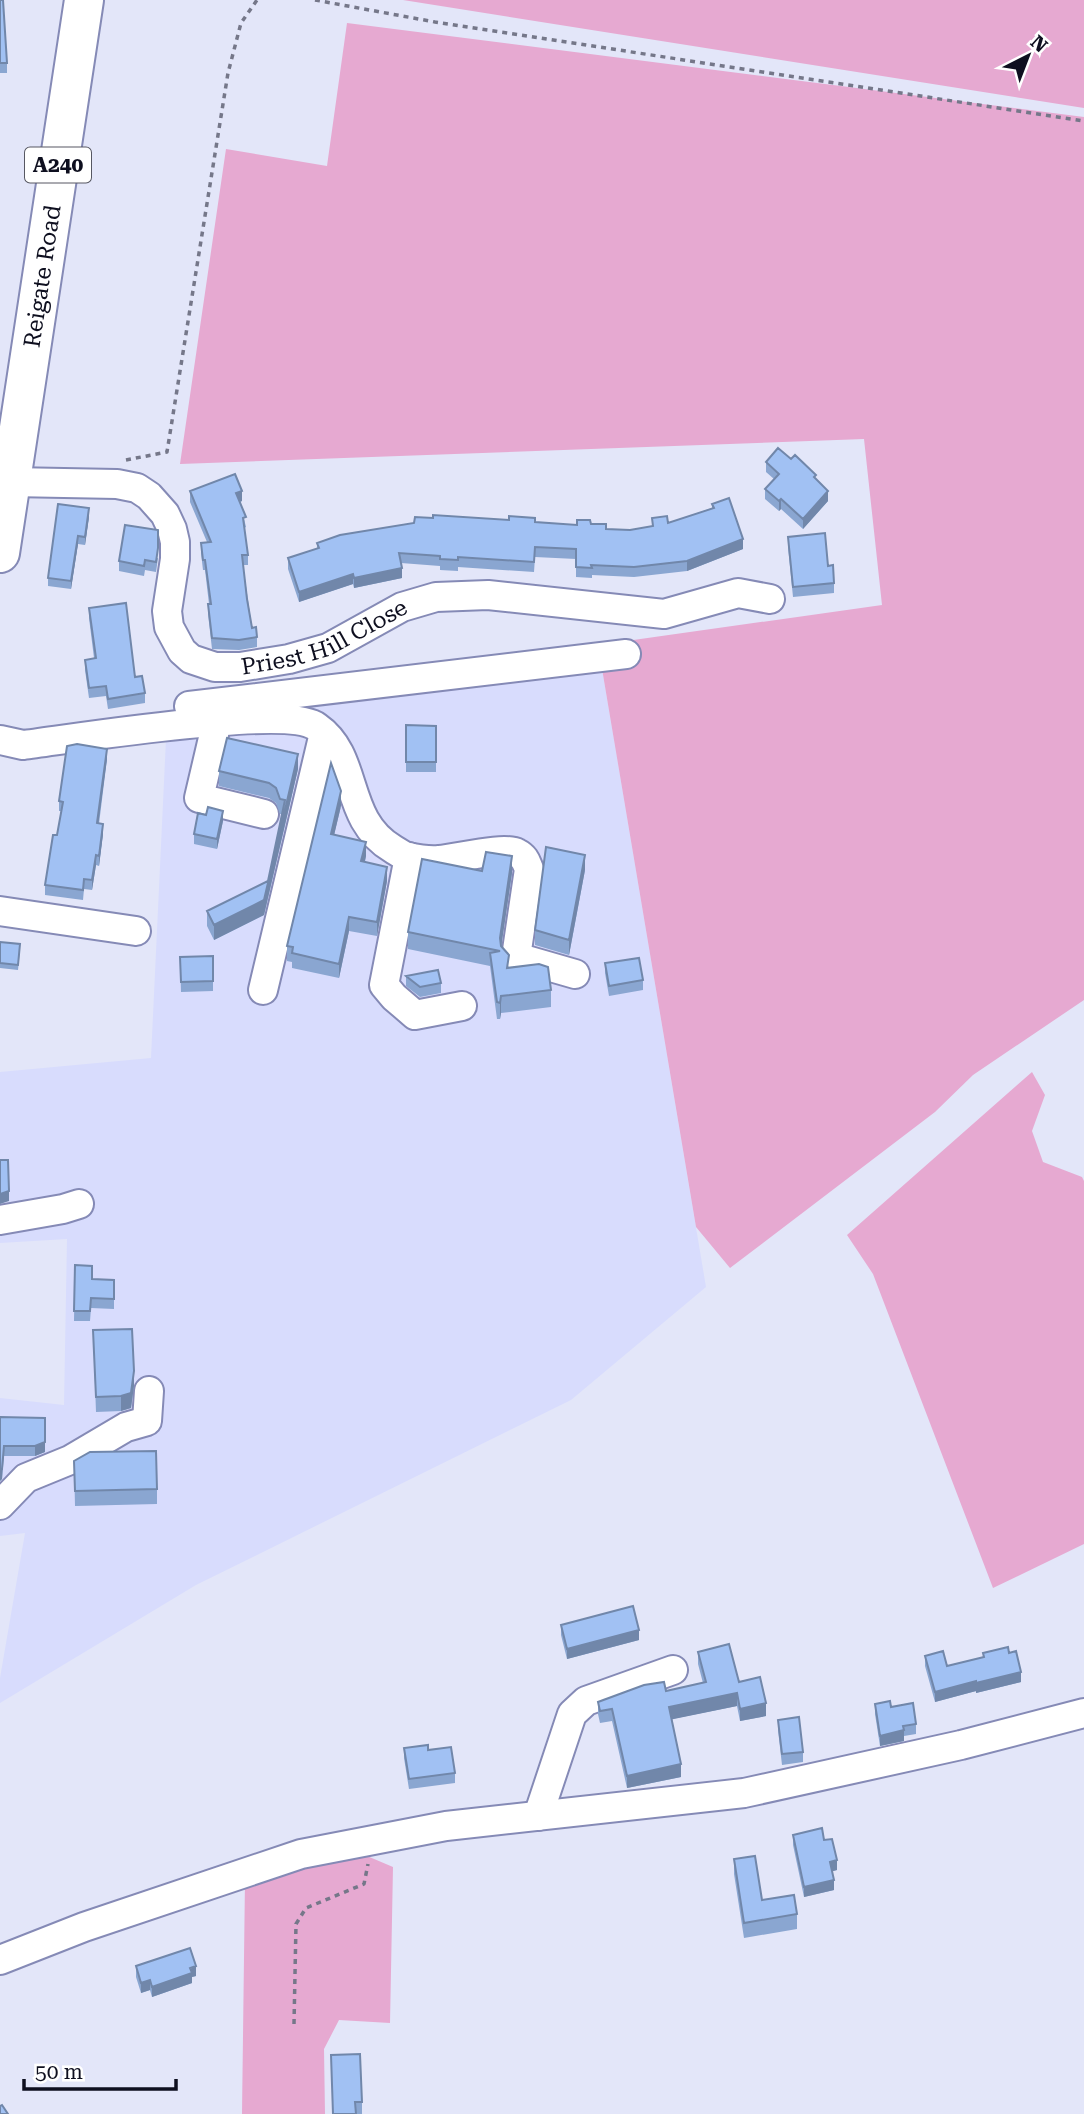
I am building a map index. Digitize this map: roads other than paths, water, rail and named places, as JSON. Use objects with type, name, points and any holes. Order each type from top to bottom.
[{"type":"highway","name":"Reigate Road","points":[[0,553],[84,0]]},
{"type":"street","name":"Priest Hill Close","points":[[10,481],[117,484],[137,488],[149,496],[165,514],[175,542],[167,611],[169,627],[182,651],[191,659],[215,667],[240,667],[277,661],[328,648],[402,607],[436,597],[488,595],[664,614],[738,593],[771,599]]},
{"type":"street","points":[[0,738],[15,729],[263,696],[626,654]]},
{"type":"street","points":[[0,738],[23,745],[217,721],[309,722],[338,748],[360,815],[380,842],[409,857],[436,861],[501,851],[515,851],[525,859],[529,869],[516,957],[575,974]]},
{"type":"street","points":[[217,721],[199,797],[264,814]]},
{"type":"street","points":[[263,990],[324,733]]},
{"type":"street","points":[[409,857],[384,985],[415,1015],[463,1006]]},
{"type":"street","points":[[0,911],[136,931]]},
{"type":"street","points":[[0,1220],[79,1204]]},
{"type":"street","points":[[0,1505],[26,1478],[70,1460],[126,1427],[147,1420],[149,1391]]},
{"type":"street","points":[[538,1815],[572,1714],[586,1701],[673,1670]]},
{"type":"street","points":[[0,1960],[84,1927],[301,1854],[446,1826],[744,1793],[961,1745],[1084,1713]]}]
